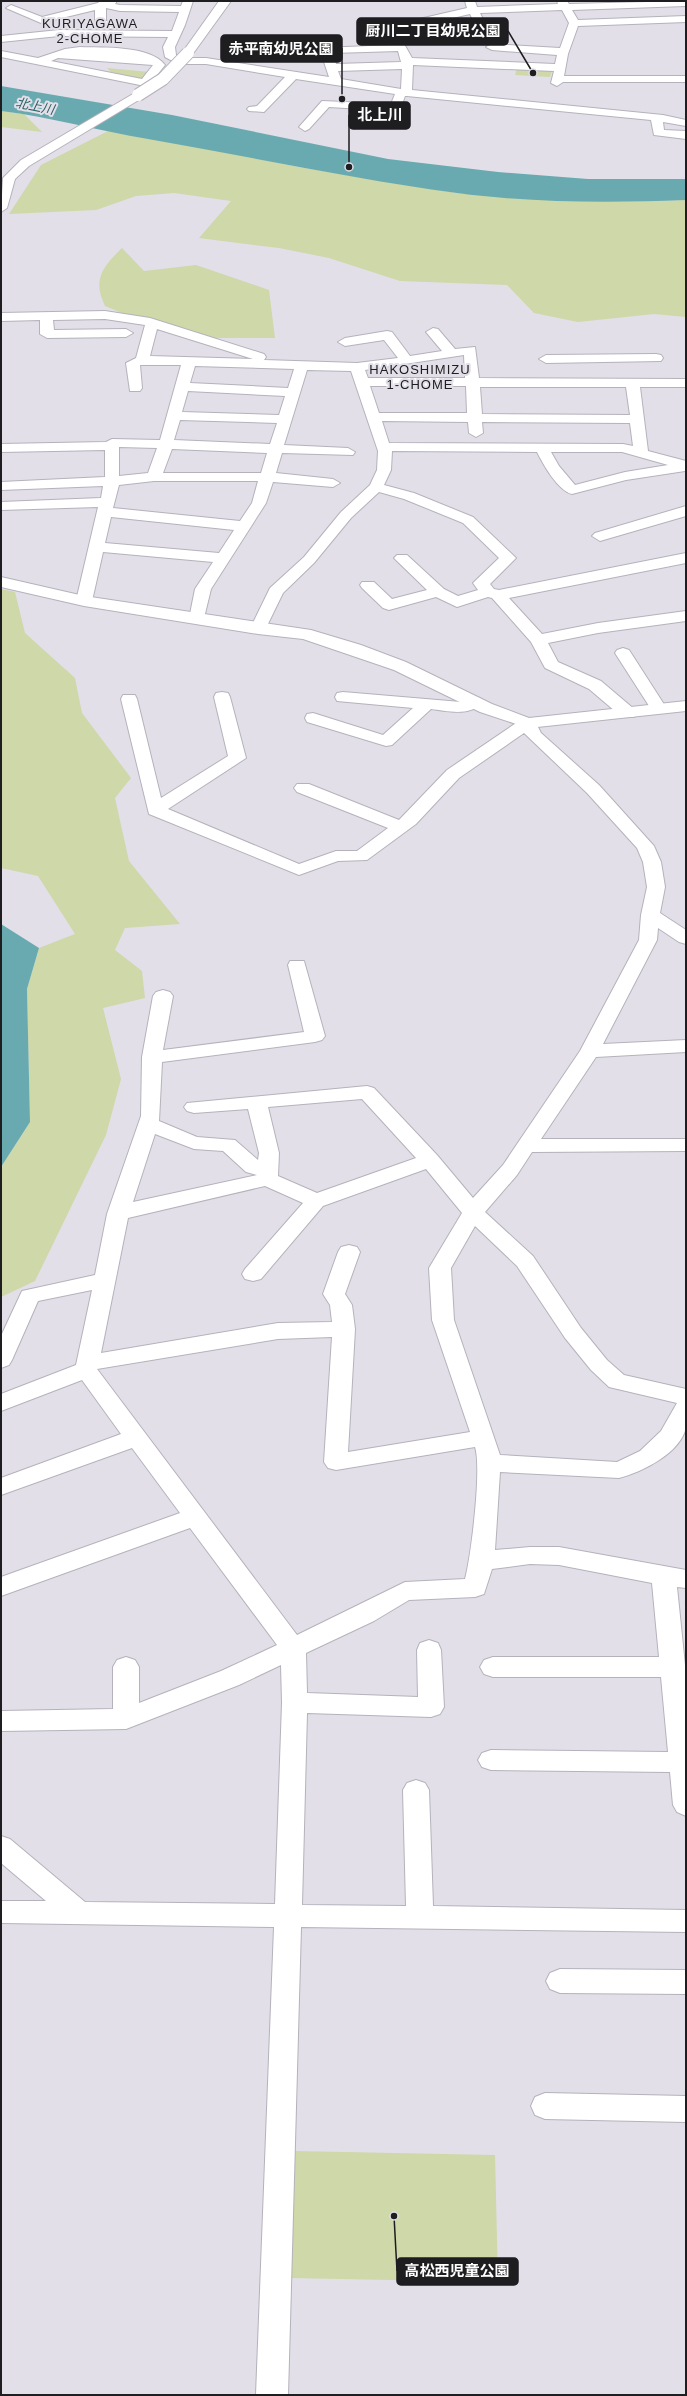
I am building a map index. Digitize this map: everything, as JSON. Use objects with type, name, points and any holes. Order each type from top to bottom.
[{"type":"street","points":[[1,208],[9,178],[25,163],[163,79],[188,53],[225,1]]},
{"type":"street","points":[[99,29],[101,7],[108,2]]},
{"type":"street","points":[[18,23],[42,20],[108,2],[120,8],[187,5],[178,30],[169,47],[169,54],[171,57],[188,66],[206,61]]},
{"type":"street","points":[[6,9],[31,3]]},
{"type":"street","points":[[305,127],[326,103],[396,108],[404,93],[406,63],[405,52],[398,43],[376,32],[471,5],[686,3]]},
{"type":"street","points":[[552,109],[559,74],[574,23],[564,4]]},
{"type":"street","points":[[471,5],[484,32]]},
{"type":"street","points":[[6,9],[42,20]]},
{"type":"street","points":[[574,23],[686,19]]},
{"type":"street","points":[[1,39],[99,29],[178,30]]},
{"type":"street","points":[[492,47],[565,52]]},
{"type":"street","points":[[336,83],[326,50],[401,48]]},
{"type":"street","points":[[1,54],[145,83],[159,66],[156,62],[144,55],[87,51],[69,51],[40,61]]},
{"type":"street","points":[[195,53],[206,61],[404,93],[552,109],[613,108],[686,123]]},
{"type":"street","points":[[332,68],[406,63],[526,63],[559,74],[686,79]]},
{"type":"street","points":[[238,80],[249,69]]},
{"type":"street","points":[[253,109],[260,110],[292,76]]},
{"type":"street","points":[[657,117],[658,133],[686,135]]},
{"type":"street","points":[[104,333],[105,315]]},
{"type":"street","points":[[1,317],[105,315],[152,323],[281,364]]},
{"type":"street","points":[[46,316],[47,334],[126,333]]},
{"type":"street","points":[[142,360],[152,323]]},
{"type":"street","points":[[433,332],[451,353]]},
{"type":"street","points":[[345,342],[387,335],[407,361]]},
{"type":"street","points":[[135,388],[133,363],[142,360],[357,367],[407,361],[470,350],[477,447]]},
{"type":"street","points":[[617,358],[627,383],[637,419],[641,453]]},
{"type":"street","points":[[546,359],[656,358]]},
{"type":"street","points":[[154,477],[166,444],[189,361]]},
{"type":"street","points":[[197,620],[203,589],[225,558],[259,503],[269,477],[302,365]]},
{"type":"street","points":[[258,629],[276,591],[309,560],[346,515],[376,487],[384,470],[385,451],[382,447],[357,367]]},
{"type":"street","points":[[362,382],[686,383]]},
{"type":"street","points":[[183,387],[294,392]]},
{"type":"street","points":[[174,416],[286,419]]},
{"type":"street","points":[[373,417],[637,419]]},
{"type":"street","points":[[1,448],[112,446],[112,443],[348,452]]},
{"type":"street","points":[[84,601],[112,481],[112,446]]},
{"type":"street","points":[[382,447],[623,448],[686,467]]},
{"type":"street","points":[[541,447],[553,468],[572,490],[625,476],[686,467]]},
{"type":"street","points":[[1,486],[112,481],[154,477],[269,477],[334,483]]},
{"type":"street","points":[[376,487],[409,496],[468,520],[508,558],[481,583],[493,593],[538,640],[551,665],[595,685],[628,713]]},
{"type":"street","points":[[1,506],[106,507],[244,526]]},
{"type":"street","points":[[600,536],[686,511]]},
{"type":"street","points":[[97,547],[225,558]]},
{"type":"street","points":[[402,558],[438,592],[457,602],[493,593],[686,558]]},
{"type":"street","points":[[1,582],[84,601],[197,620],[305,634],[355,649],[400,666],[474,702],[528,723],[686,706]]},
{"type":"street","points":[[368,585],[389,605],[438,592]]},
{"type":"street","points":[[538,640],[598,628],[686,616]]},
{"type":"street","points":[[623,653],[659,709]]},
{"type":"street","points":[[155,810],[237,758],[222,697]]},
{"type":"street","points":[[344,697],[464,707],[474,702]]},
{"type":"street","points":[[129,700],[155,810]]},
{"type":"street","points":[[313,718],[386,741],[427,704]]},
{"type":"street","points":[[155,810],[299,870],[336,856],[361,856],[401,827],[453,774],[528,723]]},
{"type":"street","points":[[1,1721],[126,1719],[230,1678],[365,1614],[405,1591],[475,1588],[482,1561],[488,1489],[488,1451],[443,1320],[440,1268],[473,1212],[510,1170],[590,1051],[648,940],[650,915],[656,886],[652,862],[645,846],[593,789],[533,735],[528,723]]},
{"type":"street","points":[[303,788],[401,827]]},
{"type":"street","points":[[650,915],[686,938]]},
{"type":"street","points":[[152,1057],[315,1036],[297,965]]},
{"type":"street","points":[[163,996],[152,1057],[151,1116],[118,1214],[86,1366],[135,1438],[293,1648],[295,1704],[272,2395]]},
{"type":"street","points":[[590,1051],[686,1046]]},
{"type":"street","points":[[194,1108],[367,1092],[430,1160],[473,1212],[525,1261],[573,1333],[599,1365],[617,1381],[686,1397]]},
{"type":"street","points":[[257,1102],[268,1152],[268,1173]]},
{"type":"street","points":[[148,1124],[194,1143],[228,1144],[253,1167],[268,1173],[316,1201]]},
{"type":"street","points":[[526,1146],[686,1145]]},
{"type":"street","points":[[253,1274],[316,1201],[430,1160]]},
{"type":"street","points":[[118,1214],[134,1208],[268,1173]]},
{"type":"street","points":[[349,1252],[334,1294],[341,1305],[344,1329],[336,1462],[483,1438]]},
{"type":"street","points":[[1,1360],[30,1296],[104,1280]]},
{"type":"street","points":[[1,1403],[86,1366],[278,1331],[344,1329]]},
{"type":"street","points":[[488,1463],[619,1470],[648,1457],[669,1437],[686,1407]]},
{"type":"street","points":[[1,1487],[135,1438]]},
{"type":"street","points":[[1,1588],[195,1517]]},
{"type":"street","points":[[482,1561],[525,1556],[558,1556],[675,1578],[673,1667],[686,1805]]},
{"type":"street","points":[[295,1704],[431,1707],[429,1650]]},
{"type":"street","points":[[126,1667],[126,1719]]},
{"type":"street","points":[[494,1667],[673,1667]]},
{"type":"street","points":[[491,1760],[682,1762]]},
{"type":"street","points":[[416,1790],[420,1917]]},
{"type":"street","points":[[1,1848],[79,1913]]},
{"type":"street","points":[[1,1912],[686,1921]]},
{"type":"street","points":[[560,1981],[686,1982]]},
{"type":"street","points":[[545,2106],[686,2109]]},
{"type":"green space","points":[[107,68],[150,72],[145,79],[111,72]]},
{"type":"green space","points":[[517,68],[552,71],[550,77],[515,75]]},
{"type":"green space","points":[[1,111],[24,114],[42,132],[1,127]]},
{"type":"green space","points":[[108,131],[252,157],[298,167],[457,193],[525,199],[649,201],[686,200],[686,317],[654,314],[578,322],[534,313],[507,285],[400,281],[329,258],[279,248],[199,238],[231,201],[174,193],[136,196],[96,210],[9,214],[41,165]]},
{"type":"green space","points":[[122,248],[144,271],[196,265],[269,290],[275,338],[205,338],[129,316],[105,306],[101,297],[100,288],[102,274],[110,261]]},
{"type":"green space","points":[[1,589],[15,592],[25,633],[75,678],[82,713],[131,778],[115,798],[129,861],[180,924],[125,928],[115,950],[142,971],[145,998],[103,1008],[121,1079],[106,1135],[35,1281],[1,1297],[1,1167],[30,1122],[27,989],[39,948],[75,934],[38,876],[1,868]]},
{"type":"green space","points":[[294,2151],[495,2155],[498,2282],[289,2278]]},
{"type":"water","points":[[1,86],[172,115],[388,159],[498,172],[588,179],[686,179],[686,200],[600,202],[514,199],[457,193],[379,181],[302,168],[1,111]]},
{"type":"water","points":[[1,924],[39,948],[27,989],[30,1122],[1,1167]]},
{"type":"place","name":"厨川二丁目幼児公園","points":[[533,73]]},
{"type":"place","name":"赤平南幼児公園","points":[[342,99]]},
{"type":"place","name":"北上川","points":[[349,167]]},
{"type":"place","name":"高松西児童公園","points":[[394,2216]]},
{"type":"district","name":"KURIYAGAWA 2-CHOME","points":[[90,30]]},
{"type":"district","name":"HAKOSHIMIZU 1-CHOME","points":[[420,376]]}]
